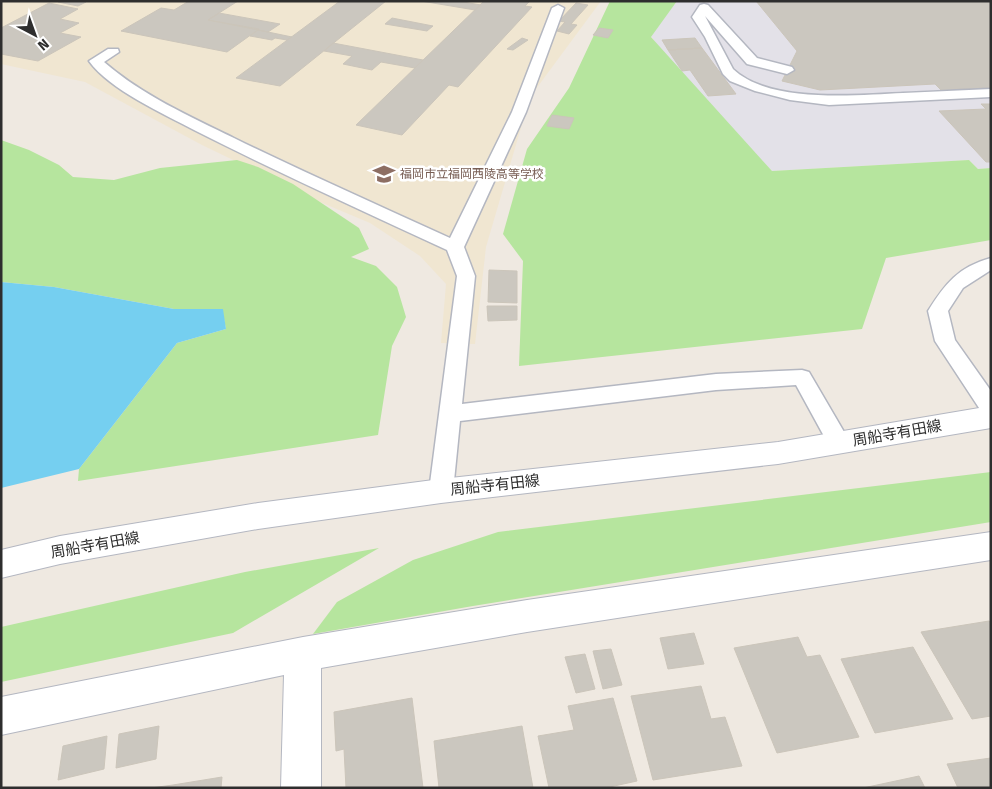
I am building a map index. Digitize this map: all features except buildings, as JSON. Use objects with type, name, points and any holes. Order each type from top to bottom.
[{"type":"main road","name":"周船寺有田線","points":[[1,564],[60,550],[258,516],[441,491],[778,453],[991,417]]},
{"type":"main road","points":[[1,716],[303,654],[527,616],[991,546]]},
{"type":"main road","points":[[301,788],[303,654]]},
{"type":"lane","points":[[701,4],[752,61],[787,70]]},
{"type":"lane","points":[[701,4],[698,17],[712,38],[729,72],[737,80],[758,87],[810,99],[829,101],[991,93]]},
{"type":"lane","points":[[441,491],[466,276],[456,247],[519,112],[558,8]]},
{"type":"lane","points":[[113,52],[95,61],[113,78],[153,103],[263,159],[456,247]]},
{"type":"lane","points":[[991,264],[980,268],[956,284],[938,311],[945,341],[991,408]]},
{"type":"lane","points":[[449,414],[716,382],[802,378],[839,443]]},
{"type":"shaded area","name":"福岡市立福岡西陵高等学校","points":[[1,1],[601,1],[530,97],[486,247],[475,344],[441,343],[446,284],[420,256],[370,223],[320,202],[202,145],[85,82],[1,64]]},
{"type":"shaded area","points":[[677,1],[991,1],[991,168],[978,169],[969,160],[772,171],[674,69],[651,36]]},
{"type":"green space","points":[[610,1],[677,1],[651,37],[772,171],[969,160],[978,169],[991,168],[991,240],[886,258],[862,329],[519,366],[523,261],[503,234],[527,149],[569,88]]},
{"type":"green space","points":[[1,140],[29,150],[59,165],[73,177],[114,180],[160,168],[237,160],[258,167],[293,184],[359,228],[369,249],[351,257],[376,266],[397,287],[406,317],[392,346],[378,435],[78,481],[79,469],[177,343],[226,329],[222,309],[174,309],[54,287],[1,282]]},
{"type":"green space","points":[[991,472],[991,522],[473,606],[313,634],[337,602],[413,560],[498,532]]},
{"type":"green space","points":[[379,548],[233,633],[1,682],[1,627],[245,572]]},
{"type":"water","points":[[1,282],[54,287],[174,309],[223,309],[226,329],[177,343],[79,469],[1,488]]},
{"type":"place","name":"福岡市立福岡西陵高等学校","points":[[384,174]]}]
